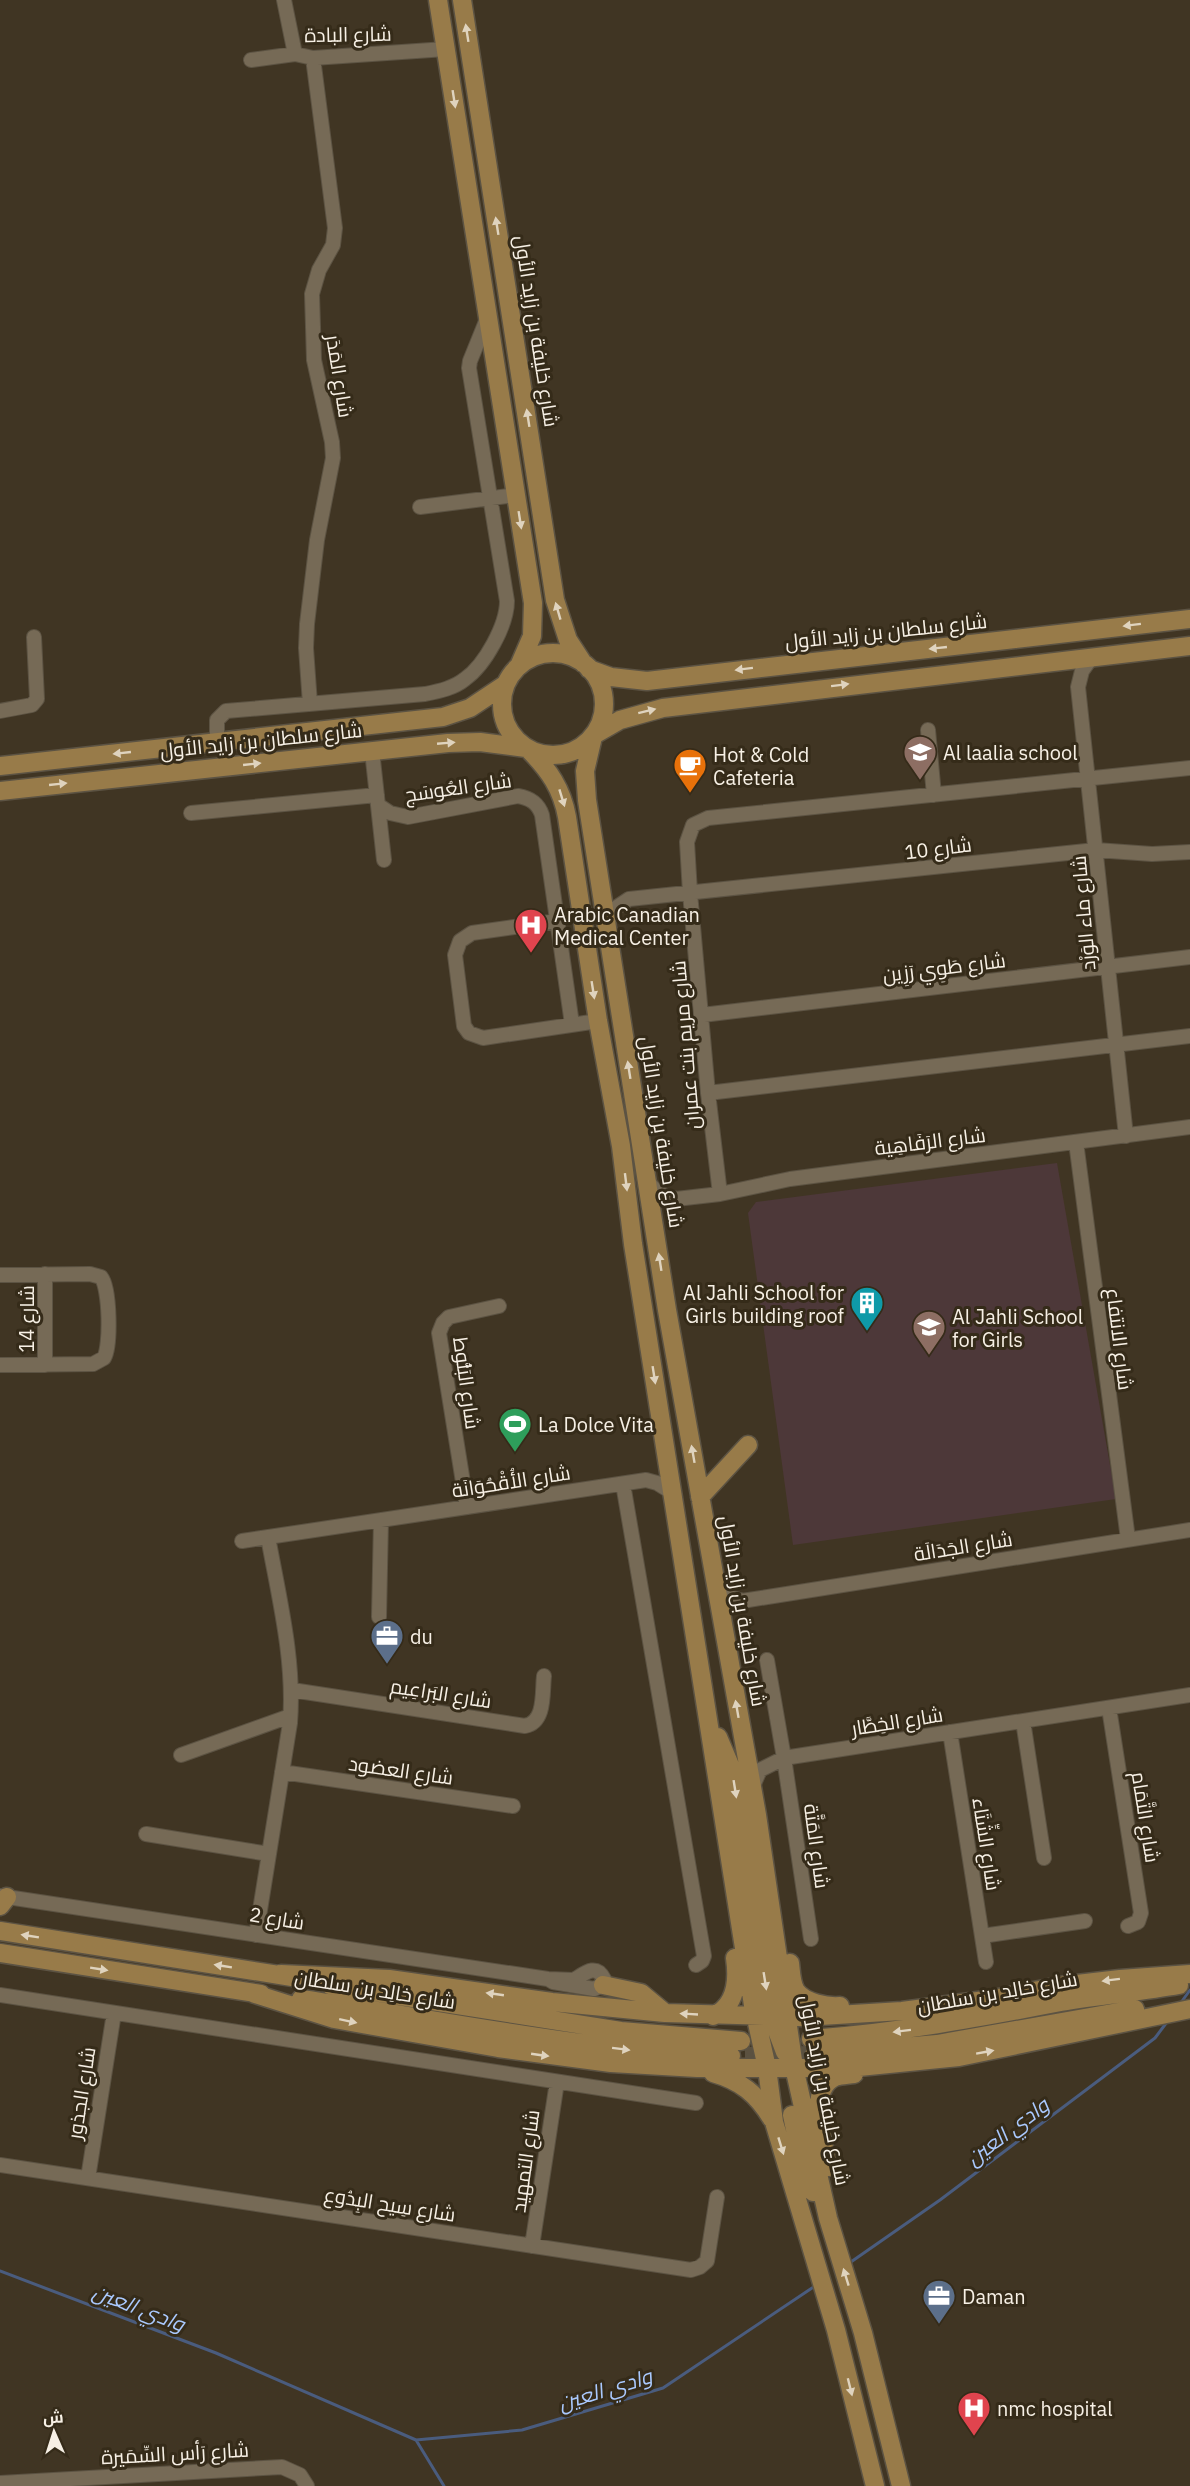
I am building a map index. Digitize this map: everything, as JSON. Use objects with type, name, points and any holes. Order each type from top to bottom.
[{"type":"main road","points":[[438,0],[534,614],[532,636],[503,694],[503,715],[511,734],[528,749],[555,755],[566,753],[577,749],[593,736],[634,715],[663,708],[1190,646]]},
{"type":"main road","name":"شارع خليفة بن زايد الأول","points":[[462,0],[555,600],[568,640],[586,666]]},
{"type":"main road","name":"شارع سلطان بن زايد الأول","points":[[586,666],[611,677],[647,681],[1190,619]]},
{"type":"main road","points":[[519,666],[539,656],[550,654],[562,654],[586,666],[598,680],[604,702],[603,714],[593,736]]},
{"type":"main road","name":"شارع سلطان بن زايد الأول","points":[[0,766],[443,717],[470,708],[506,684]]},
{"type":"main road","name":"شارع خليفة بن زايد الأول","points":[[593,736],[586,759],[585,783],[653,1220],[715,1586],[757,1815],[770,2015],[780,2067]]},
{"type":"main road","name":"شارع سلطان بن زايد الأول","points":[[0,791],[464,742],[495,743],[528,749]]},
{"type":"main road","name":"شارع خليفة بن زايد الأول","points":[[528,749],[553,778],[564,801],[598,1021],[621,1146],[633,1244],[709,1714],[716,1771],[780,2067],[774,2122],[836,2330],[875,2486]]},
{"type":"main road","points":[[700,1497],[748,1445]]},
{"type":"main road","points":[[709,1714],[732,1770],[770,2015]]},
{"type":"main road","points":[[713,2016],[721,2012],[733,1996],[738,1977],[715,1825],[716,1771]]},
{"type":"main road","points":[[757,1815],[775,1869],[793,1984],[799,1994],[831,2007],[934,2001],[968,2002]]},
{"type":"main road","name":"شارع خالِد بن سلطان","points":[[0,1931],[280,1974],[371,1992],[743,2049],[629,2050],[0,1953]]},
{"type":"main road","points":[[280,1974],[389,1979],[552,2002],[665,2013],[804,2017],[1061,1994],[1120,1979],[1190,1974]]},
{"type":"main road","name":"شارع خالِد بن سلطان","points":[[1190,1983],[1061,1994],[986,2018],[813,2047],[937,2044],[1066,2028],[1151,2006],[1190,2002]]},
{"type":"main road","points":[[603,1985],[640,1993],[665,2013]]},
{"type":"main road","points":[[252,1993],[334,2019],[474,2044],[611,2064],[697,2068],[885,2066],[959,2057]]},
{"type":"main road","points":[[901,2486],[863,2333],[827,2212],[829,2174],[818,2109],[821,2092],[828,2081],[838,2076],[921,2068],[1066,2028],[1190,2009]]},
{"type":"main road","points":[[780,2067],[802,2163],[816,2200],[827,2212]]},
{"type":"main road","points":[[697,2068],[740,2083],[759,2099],[774,2122]]},
{"type":"street","points":[[284,0],[295,54]]},
{"type":"street","name":"شارع البادة","points":[[251,60],[295,54],[314,58],[446,49]]},
{"type":"street","name":"شارع المَدَر","points":[[310,704],[306,648],[308,615],[317,540],[333,458],[332,442],[314,360],[312,294],[319,270],[333,245],[335,228],[314,58]]},
{"type":"street","points":[[217,742],[217,720],[226,711],[437,692],[457,684],[471,674],[500,634],[507,610],[469,368],[488,315]]},
{"type":"street","points":[[473,354],[483,355],[495,361]]},
{"type":"street","points":[[420,507],[516,495]]},
{"type":"street","points":[[0,711],[32,705],[37,699],[34,637]]},
{"type":"street","points":[[1077,687],[1082,671],[1092,657]]},
{"type":"street","points":[[1054,661],[1068,672],[1077,687]]},
{"type":"street","name":"شارع ماء الوَرْد","points":[[1077,687],[1126,1136]]},
{"type":"street","points":[[928,730],[934,795]]},
{"type":"street","name":"شارع العُوسَج","points":[[372,750],[384,860]]},
{"type":"street","name":"شارع مريم بنت عمران","points":[[720,1194],[708,1093],[690,893],[687,837],[693,825],[703,819],[1190,768]]},
{"type":"street","name":"شارع العُوسَج","points":[[378,800],[390,813],[408,817],[518,796],[534,801],[542,815],[572,1024]]},
{"type":"street","name":"شارع العُوسَج","points":[[192,813],[378,800]]},
{"type":"street","name":"شارع 10","points":[[690,893],[1096,849],[1152,854],[1190,852]]},
{"type":"street","points":[[600,883],[613,893],[629,899],[690,893]]},
{"type":"street","points":[[606,925],[615,909],[629,899]]},
{"type":"street","points":[[557,921],[477,932],[467,935],[460,941],[455,955],[462,1021],[469,1033],[483,1038],[598,1021]]},
{"type":"street","name":"شارع طَوِي رَزِين","points":[[702,1015],[1190,957]]},
{"type":"street","points":[[708,1093],[1190,1036]]},
{"type":"street","name":"شارع الرَفَاهِية","points":[[675,1198],[720,1194],[790,1179],[1190,1127]]},
{"type":"street","name":"شارع الانتفاع","points":[[1076,1142],[1128,1539]]},
{"type":"street","points":[[647,1181],[659,1194],[675,1198]]},
{"type":"street","points":[[653,1220],[662,1207],[675,1198]]},
{"type":"street","name":"شارع 14","points":[[45,1274],[45,1365]]},
{"type":"street","points":[[0,1275],[94,1274],[104,1280],[107,1287],[108,1347],[104,1358],[93,1364],[0,1365]]},
{"type":"street","name":"شارع البَلُّوط","points":[[467,1508],[439,1333],[443,1323],[453,1315],[499,1306]]},
{"type":"street","points":[[646,1480],[660,1469],[668,1458]]},
{"type":"street","points":[[646,1480],[657,1483],[673,1493]]},
{"type":"street","name":"شارع الأُقْحُوَانَة","points":[[242,1541],[646,1480]]},
{"type":"street","points":[[623,1484],[704,1956],[702,1962],[696,1965]]},
{"type":"street","points":[[379,1617],[381,1520]]},
{"type":"street","name":"شارع الجَدَالَة","points":[[742,1601],[1190,1530]]},
{"type":"street","points":[[256,1935],[282,1772],[292,1690],[288,1648],[268,1537]]},
{"type":"street","points":[[715,1586],[726,1596],[742,1601]]},
{"type":"street","points":[[722,1625],[723,1618],[742,1601]]},
{"type":"street","name":"شارع المَتَّة","points":[[767,1660],[811,1939]]},
{"type":"street","name":"شارع البَراعِيم","points":[[292,1690],[525,1726],[533,1724],[539,1717],[544,1676]]},
{"type":"street","name":"شارع الخِطَّار","points":[[743,1744],[748,1753],[759,1760],[781,1760],[1190,1695]]},
{"type":"street","name":"شارع التَّمَام","points":[[1109,1708],[1141,1913],[1138,1922],[1128,1926]]},
{"type":"street","points":[[181,1755],[290,1716]]},
{"type":"street","points":[[1023,1721],[1044,1858]]},
{"type":"street","name":"شارع الشِّتَاء","points":[[950,1732],[986,1962]]},
{"type":"street","points":[[752,1791],[757,1773],[781,1760]]},
{"type":"street","name":"شارع العضود","points":[[282,1772],[513,1806]]},
{"type":"street","points":[[146,1834],[269,1854]]},
{"type":"street","name":"شارع 2","points":[[2,1900],[256,1935],[548,1979],[553,1982],[594,1989],[603,1985]]},
{"type":"street","points":[[982,1936],[1085,1921]]},
{"type":"street","points":[[0,1995],[696,2103]]},
{"type":"street","name":"شارع الجذور","points":[[88,2178],[114,2013]]},
{"type":"street","name":"شارع التمهيد","points":[[532,2246],[557,2082]]},
{"type":"street","name":"شارع سِيح البِدُوع","points":[[0,2165],[696,2269],[704,2265],[708,2256],[717,2198]]},
{"type":"street","name":"شارع رَأس السِّمَيرة","points":[[0,2483],[83,2482],[282,2467],[300,2475],[307,2486]]},
{"type":"shaded area","name":"Al Jahli School for Girls","points":[[1057,1163],[1116,1499],[793,1545],[748,1213],[756,1202]]},
{"type":"waterway","name":"وادي العين","points":[[1180,2004],[1190,1990]]},
{"type":"waterway","name":"وادي العين","points":[[848,2264],[940,2200],[1155,2038],[1167,2022]]},
{"type":"waterway","name":"وادي العين","points":[[0,2271],[216,2353],[416,2440],[522,2430],[663,2388],[815,2286]]},
{"type":"waterway","points":[[416,2440],[444,2486]]},
{"type":"tunnel","points":[[745,2056],[814,2055]]},
{"type":"place","name":"Al laalia school","points":[[920,781]]},
{"type":"place","name":"Hot & Cold Cafeteria","points":[[690,794]]},
{"type":"place","name":"Arabic Canadian Medical Center","points":[[531,954]]},
{"type":"place","name":"Al Jahli School for Girls building roof","points":[[867,1332]]},
{"type":"place","name":"Al Jahli School for Girls","points":[[929,1356]]},
{"type":"place","name":"La Dolce Vita","points":[[515,1453]]},
{"type":"place","name":"du","points":[[387,1665]]},
{"type":"place","name":"Daman","points":[[939,2325]]},
{"type":"place","name":"nmc hospital","points":[[974,2437]]}]
